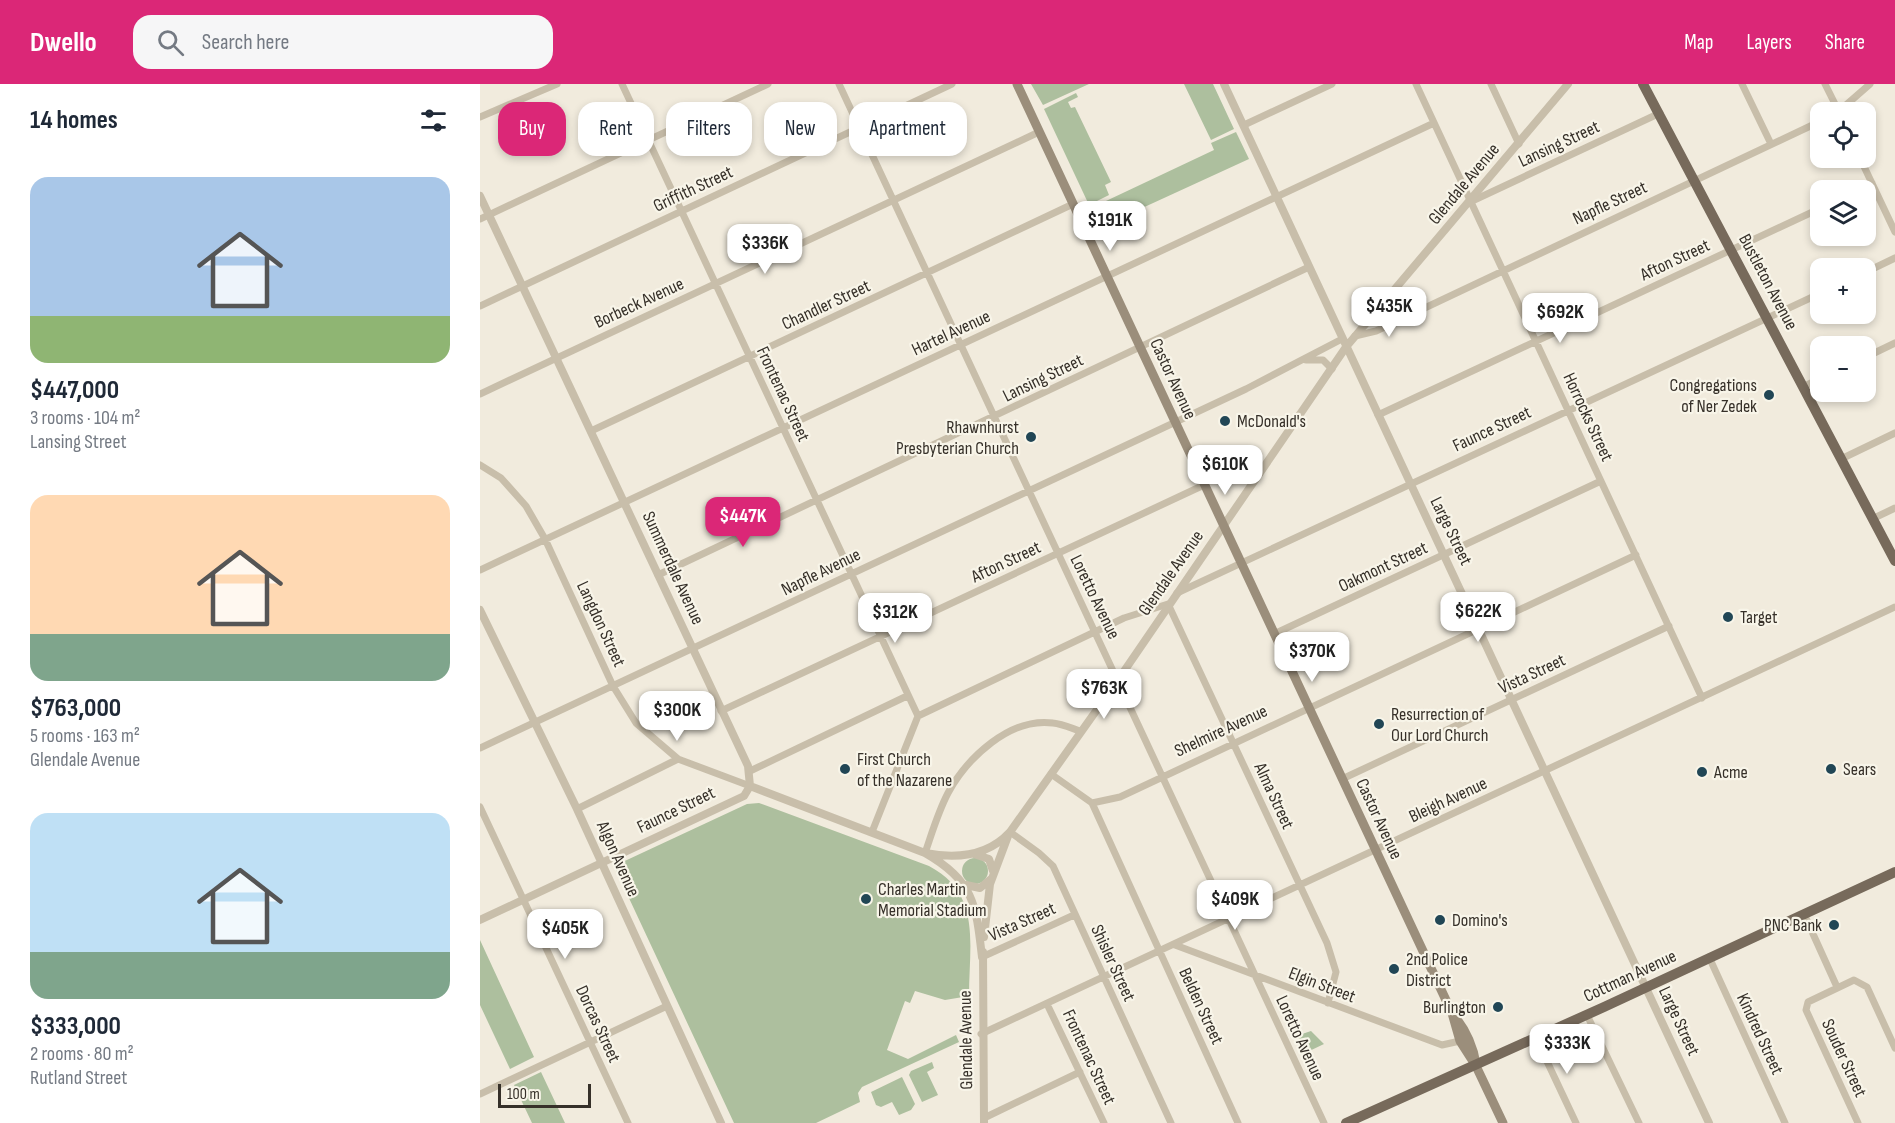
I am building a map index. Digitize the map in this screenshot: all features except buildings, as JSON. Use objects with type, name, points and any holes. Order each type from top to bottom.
[{"type":"main road","name":"Castor Avenue","points":[[1017,84],[1452,1014],[1460,1041],[1476,1065],[1503,1123]]},
{"type":"main road","name":"Bustleton Avenue","points":[[1643,84],[1805,386],[1895,561]]},
{"type":"main road","name":"Cottman Avenue","points":[[1346,1123],[1894,874]]},
{"type":"main road","name":"Castor Avenue","points":[[1452,1014],[1462,1025],[1470,1042],[1476,1065]]},
{"type":"street","points":[[480,117],[557,84]]},
{"type":"street","name":"Frontenac Street","points":[[622,84],[630,102]]},
{"type":"street","points":[[654,137],[768,84]]},
{"type":"street","name":"Loretto Avenue","points":[[839,84],[849,105]]},
{"type":"street","name":"Griffith Street","points":[[914,102],[952,84]]},
{"type":"street","name":"Large Street","points":[[1224,84],[1709,1123]]},
{"type":"street","points":[[1244,125],[1332,84]]},
{"type":"street","name":"Horrocks Street","points":[[1416,84],[1702,698]]},
{"type":"street","points":[[1491,84],[1519,144]]},
{"type":"street","name":"Glendale Avenue","points":[[984,1120],[981,1034],[982,957],[992,876],[1010,832],[1080,731],[1119,680],[1168,604],[1346,347],[1568,84]]},
{"type":"street","points":[[1742,84],[1771,144]]},
{"type":"street","points":[[1826,84],[1834,102]]},
{"type":"street","points":[[1850,102],[1870,84]]},
{"type":"street","name":"Lansing Street","points":[[1470,202],[1660,113]]},
{"type":"street","name":"Hartel Avenue","points":[[480,570],[1434,123]]},
{"type":"street","name":"Napfle Street","points":[[1356,336],[1376,331],[1413,314],[1503,269],[1810,126]]},
{"type":"street","name":"Borbeck Avenue","points":[[480,394],[1039,132]]},
{"type":"street","name":"Griffith Street","points":[[480,306],[849,133]]},
{"type":"street","name":"Frontenac Street","points":[[654,153],[918,716]]},
{"type":"street","points":[[480,219],[614,156]]},
{"type":"street","name":"Loretto Avenue","points":[[873,156],[1094,633],[1119,680],[1161,776],[1323,1123]]},
{"type":"street","points":[[1876,192],[1895,232]]},
{"type":"street","name":"Summerdale Avenue","points":[[480,196],[750,771],[750,786]]},
{"type":"street","name":"Chandler Street","points":[[591,431],[927,275],[1073,204]]},
{"type":"street","name":"Afton Street","points":[[1378,415],[1810,213]]},
{"type":"street","points":[[1876,267],[1895,258]]},
{"type":"street","name":"Lansing Street","points":[[658,575],[1309,267]]},
{"type":"street","name":"Faunce Street","points":[[1177,593],[1810,298]]},
{"type":"street","points":[[1380,307],[1390,312],[1413,314]]},
{"type":"street","points":[[1175,422],[1304,360],[1342,339]]},
{"type":"street","points":[[1876,352],[1895,343]]},
{"type":"street","points":[[1304,360],[1323,360],[1332,369]]},
{"type":"street","points":[[1805,386],[1810,384]]},
{"type":"street","name":"Napfle Avenue","points":[[480,748],[1175,422]]},
{"type":"street","points":[[1841,459],[1895,433]]},
{"type":"street","name":"Langdon Street","points":[[480,465],[514,490],[545,539],[613,687],[636,723],[678,759],[750,786]]},
{"type":"street","name":"Oakmont Street","points":[[1274,634],[1601,481]]},
{"type":"street","name":"Afton Street","points":[[721,711],[1204,485]]},
{"type":"street","points":[[1872,519],[1895,508]]},
{"type":"street","name":"Shelmire Avenue","points":[[1092,803],[1120,796],[1636,555]]},
{"type":"street","points":[[872,832],[918,716],[1124,618],[1168,604]]},
{"type":"street","name":"Alma Street","points":[[1168,604],[1335,965],[1336,977],[1328,1003]]},
{"type":"street","name":"Bleigh Avenue","points":[[981,1034],[1895,607]]},
{"type":"street","name":"Algon Avenue","points":[[480,610],[577,809],[721,1123]]},
{"type":"street","name":"Vista Street","points":[[1342,779],[1669,627]]},
{"type":"street","points":[[750,771],[907,696]]},
{"type":"street","points":[[925,853],[949,791],[983,750],[1000,736],[1037,722],[1055,723],[1080,731]]},
{"type":"street","points":[[577,809],[678,759]]},
{"type":"street","points":[[1051,774],[1092,803]]},
{"type":"street","points":[[750,786],[925,853],[949,868],[964,884],[980,888],[992,876],[988,859],[971,854],[946,857],[925,853]]},
{"type":"street","name":"Faunce Street","points":[[480,920],[744,796],[750,786]]},
{"type":"street","name":"Belden Street","points":[[1092,803],[1239,1123]]},
{"type":"street","name":"Dorcas Street","points":[[480,807],[628,1123]]},
{"type":"street","name":"Glendale Avenue","points":[[971,854],[995,845],[1010,832]]},
{"type":"street","name":"Shisler Street","points":[[1010,832],[1047,859],[1171,1123]]},
{"type":"street","points":[[964,884],[959,868],[971,854]]},
{"type":"street","name":"Glendale Avenue","points":[[964,884],[976,906],[982,957]]},
{"type":"street","name":"Vista Street","points":[[982,957],[1074,915]]},
{"type":"street","points":[[1804,915],[1837,987],[1854,980],[1867,987],[1895,1048]]},
{"type":"street","name":"Elgin Street","points":[[1175,945],[1442,1045],[1460,1041]]},
{"type":"street","name":"Kindred Street","points":[[1709,957],[1785,1123]]},
{"type":"street","name":"Souder Street","points":[[1837,987],[1808,1002],[1806,1010],[1858,1123]]},
{"type":"street","name":"Frontenac Street","points":[[1047,1004],[1104,1123]]},
{"type":"street","points":[[480,1094],[667,1006]]},
{"type":"street","points":[[1587,1015],[1639,1123]]},
{"type":"street","points":[[1536,1038],[1576,1123]]},
{"type":"street","points":[[984,1120],[1080,1072]]},
{"type":"green space","points":[[1031,84],[1089,84],[1043,105]]},
{"type":"green space","points":[[1184,84],[1213,84],[1234,129],[1211,140]]},
{"type":"green space","points":[[1076,93],[1078,97],[1068,102],[1071,108],[1075,107],[1111,182],[1105,185],[1109,195],[1089,205],[1044,109]]},
{"type":"green space","points":[[1236,132],[1249,159],[1127,215],[1130,222],[1102,235],[1089,209],[1214,150],[1211,143]]},
{"type":"green space","points":[[759,803],[929,866],[946,877],[958,891],[969,922],[969,996],[945,1000],[915,991],[910,1003],[905,1001],[887,1050],[908,1059],[956,1035],[959,1042],[862,1087],[858,1093],[860,1102],[816,1123],[734,1123],[614,866],[747,804]]},
{"type":"green space","points":[[975,858],[984,862],[988,871],[984,880],[975,884],[966,880],[962,871],[966,862]]},
{"type":"green space","points":[[480,940],[534,1057],[510,1069],[480,1005]]},
{"type":"green space","points":[[1311,1031],[1324,1044],[1303,1054],[1296,1036]]},
{"type":"green space","points":[[932,1062],[934,1068],[927,1072],[938,1095],[922,1102],[909,1075],[911,1071]]},
{"type":"green space","points":[[541,1072],[565,1123],[532,1123],[514,1085]]},
{"type":"green space","points":[[902,1077],[915,1104],[911,1110],[899,1115],[892,1102],[881,1107],[876,1105],[871,1092]]},
{"type":"place","name":"Congregations of Ner Zedek","points":[[1769,395]]},
{"type":"place","name":"McDonald's","points":[[1225,421]]},
{"type":"place","name":"Rhawnhurst Presbyterian Church","points":[[1031,437]]},
{"type":"place","name":"Target","points":[[1728,617]]},
{"type":"place","name":"Resurrection of Our Lord Church","points":[[1379,724]]},
{"type":"place","name":"First Church of the Nazarene","points":[[845,769]]},
{"type":"place","name":"Sears","points":[[1831,769]]},
{"type":"place","name":"Acme","points":[[1702,772]]},
{"type":"place","name":"Charles Martin Memorial Stadium","points":[[866,899]]},
{"type":"place","name":"Domino's","points":[[1440,920]]},
{"type":"place","name":"PNC Bank","points":[[1834,925]]},
{"type":"place","name":"2nd Police District","points":[[1394,969]]},
{"type":"place","name":"Burlington","points":[[1498,1007]]}]
